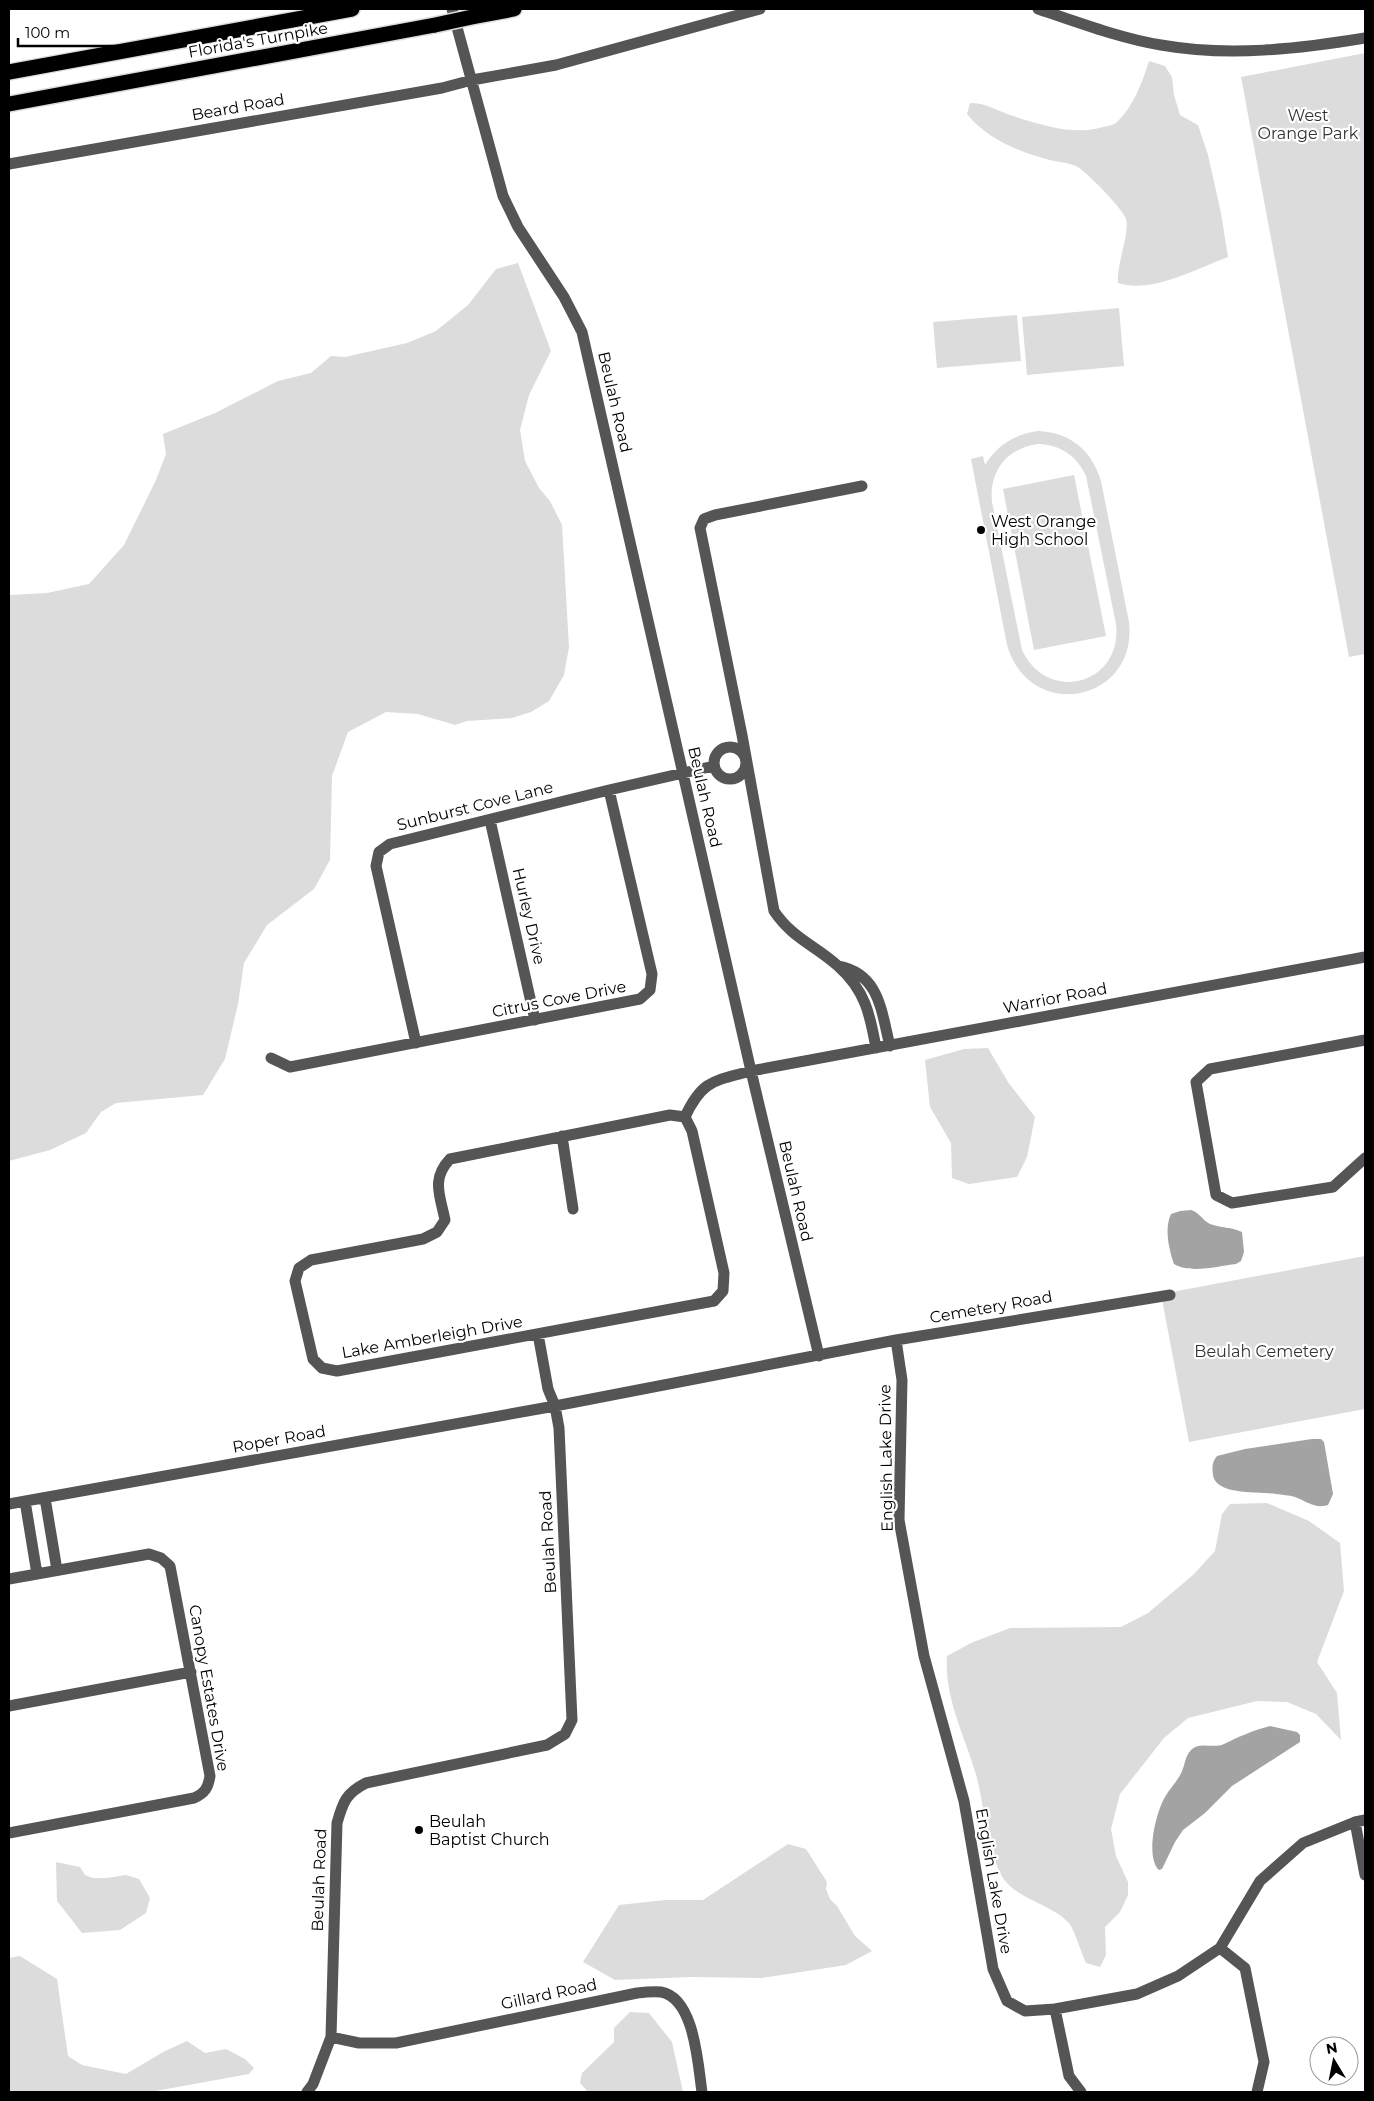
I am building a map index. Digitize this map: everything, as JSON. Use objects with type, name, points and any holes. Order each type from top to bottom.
[{"type":"highway","name":"Florida's Turnpike","points":[[9,72],[352,9]]},
{"type":"highway","name":"Florida's Turnpike","points":[[9,104],[514,9]]},
{"type":"street","name":"Beulah Road","points":[[452,9],[503,196],[518,227],[564,297],[582,332],[751,1072],[819,1356]]},
{"type":"street","name":"Beard Road","points":[[9,164],[432,89],[556,65],[760,9]]},
{"type":"street","points":[[1038,9],[1118,35],[1161,45],[1194,49],[1272,50],[1319,46],[1365,38]]},
{"type":"street","points":[[862,486],[715,515],[702,522],[700,528],[774,911],[784,926],[838,966],[864,999],[870,1014],[876,1048]]},
{"type":"street","points":[[727,747],[740,749],[746,760],[744,772],[734,779],[722,776],[714,766],[717,754],[727,747]]},
{"type":"street","name":"Sunburst Cove Lane","points":[[416,1043],[376,866],[379,852],[390,844],[714,766]]},
{"type":"street","name":"Citrus Cove Drive","points":[[271,1058],[290,1067],[640,999],[650,990],[652,974],[609,790]]},
{"type":"street","name":"Hurley Drive","points":[[490,820],[535,1020]]},
{"type":"street","name":"Warrior Road","points":[[751,1072],[1365,957]]},
{"type":"street","points":[[838,966],[858,972],[867,979],[877,995],[890,1046]]},
{"type":"street","points":[[1365,1040],[1210,1070],[1196,1082],[1216,1195],[1232,1203],[1333,1187],[1365,1158]]},
{"type":"street","points":[[685,1117],[692,1101],[704,1086],[717,1080],[751,1072]]},
{"type":"street","name":"Lake Amberleigh Drive","points":[[670,1115],[685,1117],[692,1131],[724,1273],[723,1291],[714,1301],[337,1371],[322,1368],[313,1359],[295,1281],[299,1268],[311,1260],[424,1239],[437,1232],[445,1220],[437,1181],[440,1169],[450,1159],[562,1136],[670,1115]]},
{"type":"street","points":[[562,1136],[573,1209]]},
{"type":"street","name":"Cemetery Road","points":[[819,1356],[896,1340],[1170,1295]]},
{"type":"street","name":"Beulah Road","points":[[307,2092],[313,2084],[331,2038],[337,1823],[343,1803],[350,1793],[366,1783],[546,1745],[565,1734],[572,1720],[559,1428],[555,1406],[548,1389],[538,1334]]},
{"type":"street","name":"English Lake Drive","points":[[896,1340],[902,1380],[899,1520],[924,1656],[964,1801],[993,1969],[1007,2001],[1024,2011],[1055,2009],[1137,1994],[1178,1976],[1220,1948],[1260,1880],[1303,1843],[1360,1821]]},
{"type":"street","points":[[555,1406],[819,1356]]},
{"type":"street","name":"Roper Road","points":[[9,1504],[555,1406]]},
{"type":"street","points":[[45,1498],[57,1570]]},
{"type":"street","points":[[25,1502],[37,1574]]},
{"type":"street","name":"Canopy Estates Drive","points":[[9,1579],[149,1554],[161,1558],[170,1566],[210,1776],[208,1787],[203,1794],[194,1798],[9,1833]]},
{"type":"street","points":[[9,1706],[191,1672]]},
{"type":"street","points":[[1360,1821],[1365,1875]]},
{"type":"street","points":[[1220,1948],[1245,1968],[1264,2062],[1257,2092]]},
{"type":"street","name":"Gillard Road","points":[[331,2038],[359,2043],[396,2043],[638,1993],[662,1992],[676,2000],[691,2024],[702,2092]]},
{"type":"street","points":[[1055,2009],[1069,2076],[1081,2092]]},
{"type":"green space","name":"West Orange Park","points":[[1365,53],[1365,654],[1349,657],[1241,77]]},
{"type":"green space","points":[[1149,61],[1165,66],[1172,77],[1174,95],[1180,115],[1198,125],[1208,155],[1221,213],[1228,257],[1173,279],[1159,283],[1131,286],[1118,283],[1127,225],[1126,219],[1103,190],[1076,166],[1046,159],[1013,148],[983,130],[967,114],[970,103],[976,103],[1046,126],[1069,130],[1092,129],[1111,125],[1117,122],[1133,101]]},
{"type":"green space","points":[[518,263],[551,351],[529,395],[520,430],[525,461],[539,488],[550,501],[562,525],[569,647],[564,675],[549,701],[531,712],[512,718],[467,721],[455,725],[418,714],[386,712],[348,732],[332,776],[330,860],[314,889],[267,925],[244,963],[238,1004],[225,1059],[203,1095],[116,1103],[101,1112],[86,1133],[50,1150],[9,1161],[9,595],[47,593],[89,584],[124,545],[156,480],[166,454],[163,434],[215,413],[278,381],[311,373],[331,356],[345,357],[407,343],[436,331],[468,305],[496,269]]},
{"type":"green space","points":[[1119,308],[1124,366],[1027,375],[1022,317]]},
{"type":"green space","points":[[1017,315],[1021,361],[937,368],[933,322]]},
{"type":"green space","points":[[1038,431],[1060,435],[1078,445],[1092,460],[1101,481],[1129,622],[1127,649],[1117,670],[1100,685],[1080,693],[1058,694],[1037,686],[1019,670],[1007,645],[971,459],[983,456],[985,465],[1001,446],[1014,438]],"holes":[[[1038,444],[1061,449],[1073,457],[1086,476],[1116,624],[1115,645],[1108,661],[1096,673],[1081,680],[1065,682],[1049,678],[1034,667],[1022,650],[992,502],[994,480],[1002,463],[1017,450]]]},
{"type":"green space","points":[[1074,475],[1106,636],[1034,650],[1003,489]]},
{"type":"green space","points":[[988,1048],[1008,1082],[1035,1117],[1027,1157],[1017,1177],[969,1184],[952,1178],[951,1143],[930,1107],[925,1060],[964,1049]]},
{"type":"green space","name":"Beulah Cemetery","points":[[1365,1256],[1365,1409],[1189,1442],[1161,1294]]},
{"type":"green space","points":[[1267,1503],[1309,1521],[1340,1543],[1344,1591],[1317,1662],[1337,1693],[1341,1740],[1316,1714],[1287,1702],[1257,1701],[1188,1718],[1164,1738],[1120,1794],[1111,1829],[1116,1856],[1128,1882],[1128,1895],[1120,1912],[1105,1927],[1106,1955],[1100,1967],[1086,1963],[1074,1932],[1067,1921],[1052,1910],[1014,1889],[1001,1874],[991,1849],[977,1778],[952,1703],[947,1672],[947,1656],[971,1643],[1010,1628],[1121,1627],[1148,1613],[1193,1575],[1215,1551],[1222,1514],[1230,1504]]},
{"type":"green space","points":[[788,1844],[806,1849],[827,1882],[826,1889],[830,1899],[837,1906],[855,1936],[872,1951],[846,1965],[762,1978],[690,1977],[615,1980],[583,1962],[619,1905],[665,1900],[703,1900]]},
{"type":"green space","points":[[56,1862],[80,1867],[85,1875],[93,1878],[126,1875],[139,1879],[150,1898],[146,1913],[120,1930],[82,1933],[57,1901]]},
{"type":"green space","points":[[20,1956],[57,1979],[68,2056],[82,2065],[126,2074],[165,2051],[187,2041],[205,2053],[226,2049],[245,2059],[254,2068],[249,2074],[150,2092],[9,2092],[9,1958]]},
{"type":"green space","points":[[630,2012],[649,2013],[672,2042],[683,2092],[588,2092],[580,2083],[582,2073],[614,2042],[614,2028]]},
{"type":"shaded area","points":[[1191,1210],[1210,1224],[1242,1232],[1244,1252],[1241,1261],[1236,1264],[1196,1269],[1174,1264],[1168,1239],[1169,1220],[1171,1214]]},
{"type":"shaded area","points":[[1321,1439],[1324,1442],[1333,1494],[1328,1505],[1315,1506],[1288,1495],[1230,1489],[1216,1482],[1213,1475],[1214,1460],[1217,1456],[1245,1449]]},
{"type":"shaded area","points":[[1270,1726],[1297,1732],[1300,1735],[1300,1742],[1232,1786],[1205,1813],[1183,1830],[1162,1869],[1159,1870],[1155,1864],[1152,1845],[1155,1823],[1167,1794],[1183,1769],[1189,1752],[1195,1747],[1202,1745],[1215,1746],[1224,1744],[1240,1736]]},
{"type":"place","name":"West Orange High School","points":[[981,530]]},
{"type":"place","name":"Beulah Baptist Church","points":[[419,1830]]}]
